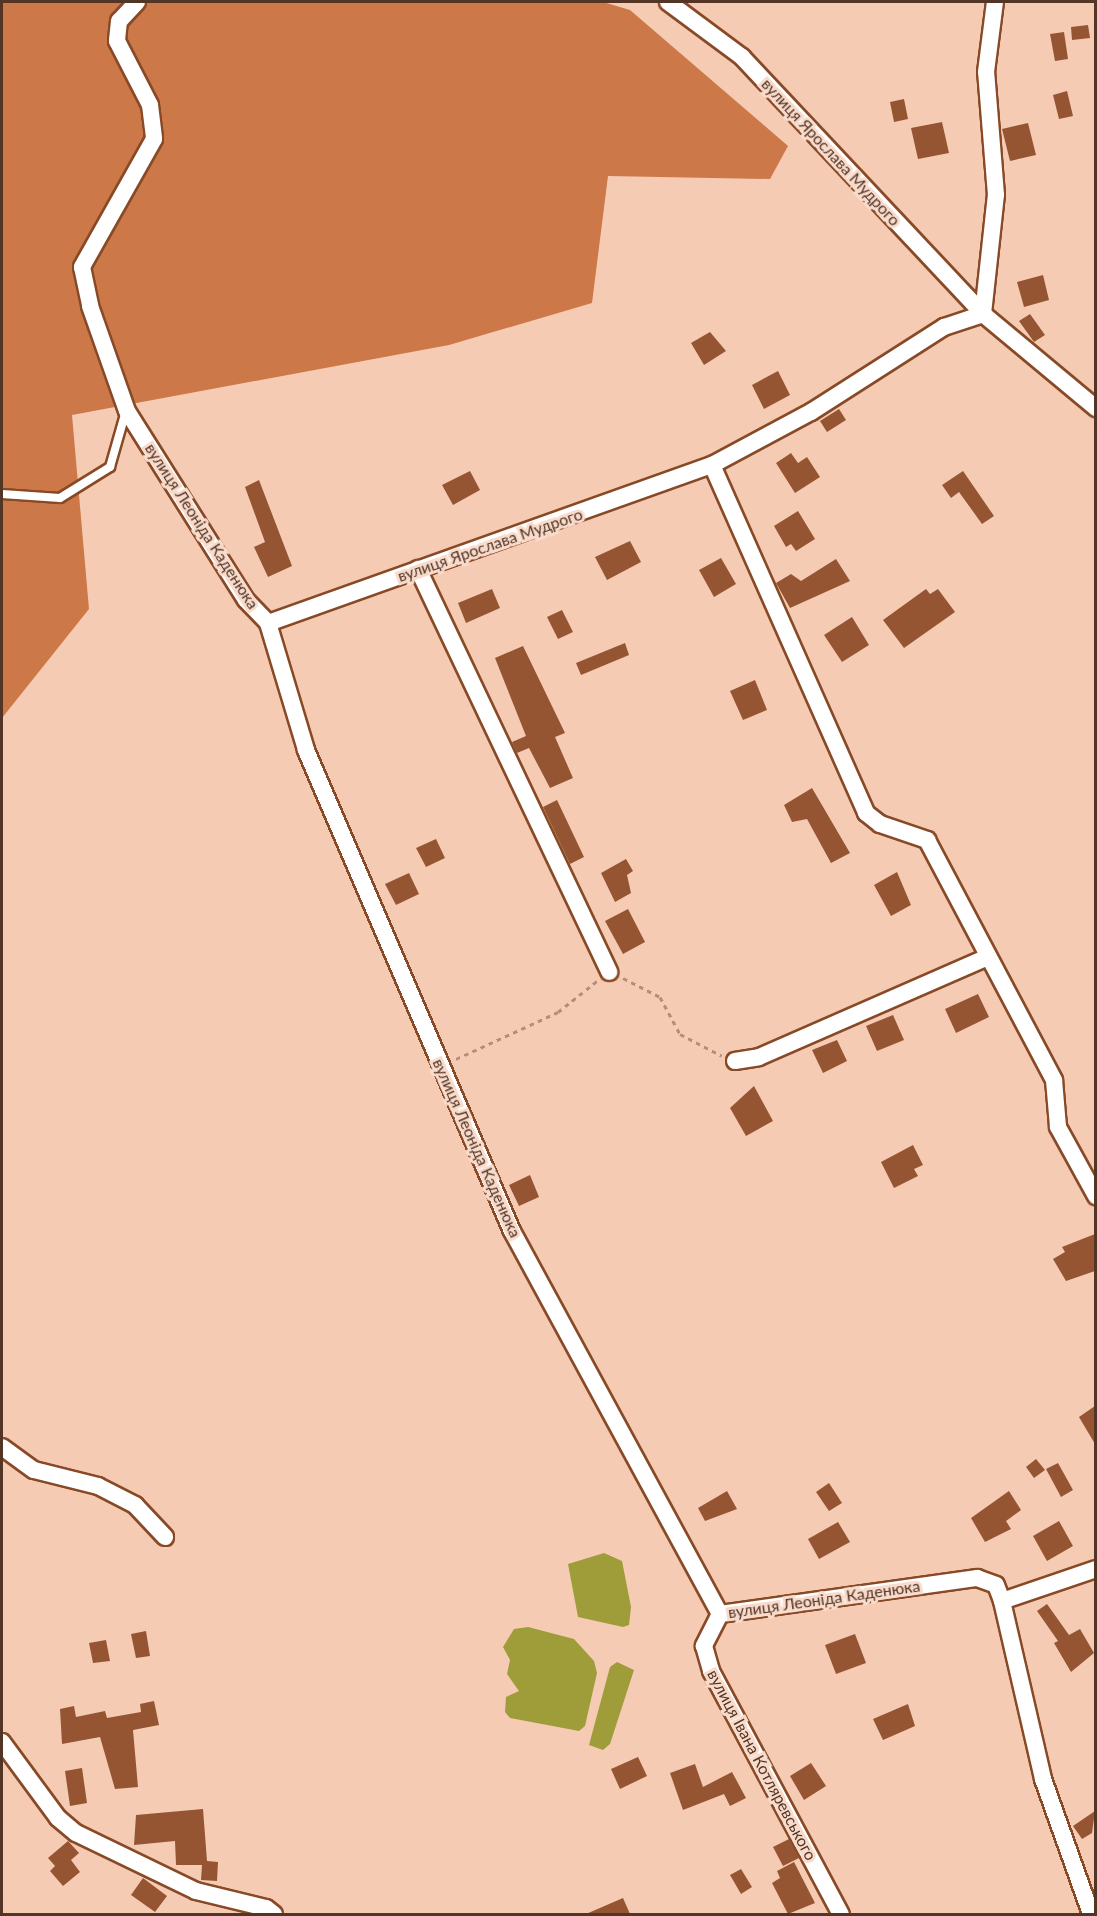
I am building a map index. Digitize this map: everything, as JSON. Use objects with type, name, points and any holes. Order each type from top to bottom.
[{"type":"street","name":"вулиця Леоніда Каденюка","points":[[136,2],[119,21],[117,41],[150,105],[154,139],[82,267],[90,306],[127,411],[246,600],[268,623],[306,750],[512,1231],[720,1614],[977,1578],[996,1585],[1002,1601],[1043,1779],[1091,1914]]},
{"type":"street","name":"вулиця Ярослава Мудрого","points":[[668,2],[742,57],[983,314],[1095,408]]},
{"type":"street","points":[[983,314],[996,195],[986,72],[995,2]]},
{"type":"street","name":"вулиця Ярослава Мудрого","points":[[268,623],[712,465],[811,412],[944,327],[983,314]]},
{"type":"street","points":[[712,465],[866,813],[880,824],[927,840],[1054,1080],[1058,1126],[1095,1196]]},
{"type":"street","points":[[418,569],[609,972]]},
{"type":"street","points":[[735,1061],[759,1057],[988,957]]},
{"type":"street","points":[[2,1447],[34,1470],[98,1486],[135,1505],[165,1537]]},
{"type":"street","points":[[1002,1601],[1095,1569]]},
{"type":"street","name":"вулиця Івана Котляревського","points":[[720,1614],[704,1646],[711,1671],[841,1914]]},
{"type":"street","points":[[2,1742],[58,1818],[76,1833],[196,1891],[266,1908],[274,1914]]},
{"type":"lane","points":[[2,494],[60,498],[110,467],[127,411]]},
{"type":"path","points":[[441,1066],[558,1011],[609,972],[660,997],[680,1034],[735,1061]]},
{"type":"shaded area","points":[[2,2],[603,2],[630,10],[788,146],[770,179],[608,176],[592,303],[449,345],[72,415],[89,609],[2,718]]},
{"type":"shaded area","points":[[604,1553],[622,1561],[631,1607],[629,1625],[623,1627],[578,1617],[568,1564]]},
{"type":"shaded area","points":[[528,1627],[574,1639],[594,1661],[597,1673],[585,1726],[579,1731],[510,1718],[505,1712],[506,1697],[519,1691],[507,1674],[510,1660],[503,1647],[514,1629]]},
{"type":"shaded area","points":[[617,1662],[634,1670],[610,1744],[603,1750],[589,1745],[610,1667]]},
{"type":"building","points":[[1088,25],[1090,38],[1072,40],[1071,27]]},
{"type":"building","points":[[1064,32],[1068,59],[1055,61],[1050,34]]},
{"type":"building","points":[[1067,91],[1073,116],[1059,119],[1053,95]]},
{"type":"building","points":[[904,99],[908,119],[894,122],[890,102]]},
{"type":"building","points":[[942,122],[949,153],[918,159],[911,128]]},
{"type":"building","points":[[1028,123],[1036,155],[1010,161],[1002,129]]},
{"type":"building","points":[[1043,275],[1049,300],[1024,307],[1017,282]]},
{"type":"building","points":[[1030,314],[1045,335],[1034,342],[1019,321]]},
{"type":"building","points":[[710,332],[726,351],[704,365],[691,343]]},
{"type":"building","points":[[778,371],[790,395],[764,409],[752,385]]},
{"type":"building","points":[[839,409],[846,420],[827,432],[820,421]]},
{"type":"building","points":[[791,453],[798,463],[807,457],[820,477],[795,493],[776,463]]},
{"type":"building","points":[[470,471],[480,490],[453,505],[442,485]]},
{"type":"building","points":[[963,471],[994,516],[982,524],[959,492],[951,498],[942,485]]},
{"type":"building","points":[[259,480],[292,566],[268,577],[254,547],[265,542],[245,487]]},
{"type":"building","points":[[798,511],[815,539],[796,551],[791,544],[786,547],[774,526]]},
{"type":"building","points":[[630,541],[641,562],[607,580],[595,557]]},
{"type":"building","points":[[721,558],[736,584],[714,597],[699,570]]},
{"type":"building","points":[[836,559],[850,581],[790,608],[776,583],[791,574],[801,581]]},
{"type":"building","points":[[492,589],[500,608],[466,623],[458,603]]},
{"type":"building","points":[[926,589],[930,594],[938,589],[955,612],[904,648],[883,620]]},
{"type":"building","points":[[562,610],[573,632],[558,639],[547,617]]},
{"type":"building","points":[[852,617],[869,645],[842,662],[824,635]]},
{"type":"building","points":[[625,643],[629,655],[581,675],[576,663]]},
{"type":"building","points":[[523,646],[565,733],[555,737],[573,778],[550,788],[529,748],[517,753],[512,742],[526,736],[495,658]]},
{"type":"building","points":[[755,680],[767,710],[743,720],[730,691]]},
{"type":"building","points":[[812,788],[850,853],[831,863],[807,819],[792,822],[784,805]]},
{"type":"building","points":[[557,800],[584,857],[570,864],[543,807]]},
{"type":"building","points":[[436,839],[445,858],[426,867],[416,848]]},
{"type":"building","points":[[626,859],[633,871],[627,875],[631,893],[615,902],[601,873]]},
{"type":"building","points":[[897,872],[911,905],[891,916],[874,885]]},
{"type":"building","points":[[409,873],[419,894],[396,905],[385,884]]},
{"type":"building","points":[[628,909],[645,942],[623,954],[605,921]]},
{"type":"building","points":[[978,994],[989,1017],[956,1033],[945,1009]]},
{"type":"building","points":[[893,1015],[904,1040],[877,1051],[866,1026]]},
{"type":"building","points":[[837,1040],[847,1061],[823,1073],[812,1050]]},
{"type":"building","points":[[754,1086],[773,1121],[746,1136],[730,1108]]},
{"type":"building","points":[[913,1145],[923,1165],[914,1169],[918,1176],[894,1188],[881,1162]]},
{"type":"building","points":[[530,1175],[539,1197],[519,1206],[509,1185]]},
{"type":"building","points":[[1095,1234],[1095,1271],[1066,1281],[1053,1259],[1065,1252],[1062,1247]]},
{"type":"building","points":[[1095,1406],[1095,1444],[1079,1417]]},
{"type":"building","points":[[1036,1459],[1045,1470],[1034,1478],[1026,1467]]},
{"type":"building","points":[[1058,1463],[1073,1490],[1061,1497],[1046,1469]]},
{"type":"building","points":[[829,1483],[842,1503],[829,1511],[816,1492]]},
{"type":"building","points":[[727,1491],[737,1509],[705,1521],[698,1508]]},
{"type":"building","points":[[1009,1491],[1021,1510],[1006,1521],[1011,1529],[985,1542],[971,1518]]},
{"type":"building","points":[[1059,1521],[1073,1546],[1047,1561],[1033,1536]]},
{"type":"building","points":[[838,1522],[850,1542],[819,1559],[808,1539]]},
{"type":"building","points":[[1047,1604],[1069,1635],[1080,1629],[1094,1653],[1071,1672],[1054,1643],[1058,1641],[1037,1611]]},
{"type":"building","points":[[146,1631],[150,1656],[136,1658],[131,1634]]},
{"type":"building","points":[[855,1634],[866,1663],[836,1674],[825,1645]]},
{"type":"building","points":[[106,1640],[110,1661],[93,1663],[89,1643]]},
{"type":"building","points":[[154,1701],[159,1725],[133,1730],[138,1787],[115,1789],[100,1737],[62,1744],[60,1709],[74,1706],[76,1717],[105,1711],[107,1718],[141,1712],[140,1704]]},
{"type":"building","points":[[908,1704],[915,1726],[883,1740],[873,1719]]},
{"type":"building","points":[[638,1757],[647,1776],[620,1789],[611,1769]]},
{"type":"building","points":[[811,1763],[826,1786],[804,1800],[790,1776]]},
{"type":"building","points":[[695,1764],[703,1787],[732,1772],[746,1798],[730,1806],[724,1794],[683,1810],[670,1773]]},
{"type":"building","points":[[82,1768],[87,1803],[70,1806],[65,1771]]},
{"type":"building","points":[[203,1809],[207,1861],[218,1862],[217,1881],[201,1880],[202,1865],[176,1865],[175,1841],[134,1845],[136,1815]]},
{"type":"building","points":[[1095,1811],[1092,1833],[1082,1839],[1073,1826]]},
{"type":"building","points":[[789,1839],[799,1858],[783,1866],[773,1847]]},
{"type":"building","points":[[68,1841],[79,1853],[71,1860],[80,1872],[63,1886],[50,1871],[55,1866],[48,1858]]},
{"type":"building","points":[[794,1862],[815,1903],[788,1914],[772,1883],[780,1878],[777,1871]]},
{"type":"building","points":[[741,1869],[752,1887],[741,1894],[730,1875]]},
{"type":"building","points":[[143,1878],[167,1896],[155,1912],[131,1895]]},
{"type":"building","points":[[623,1898],[630,1914],[586,1914]]}]
